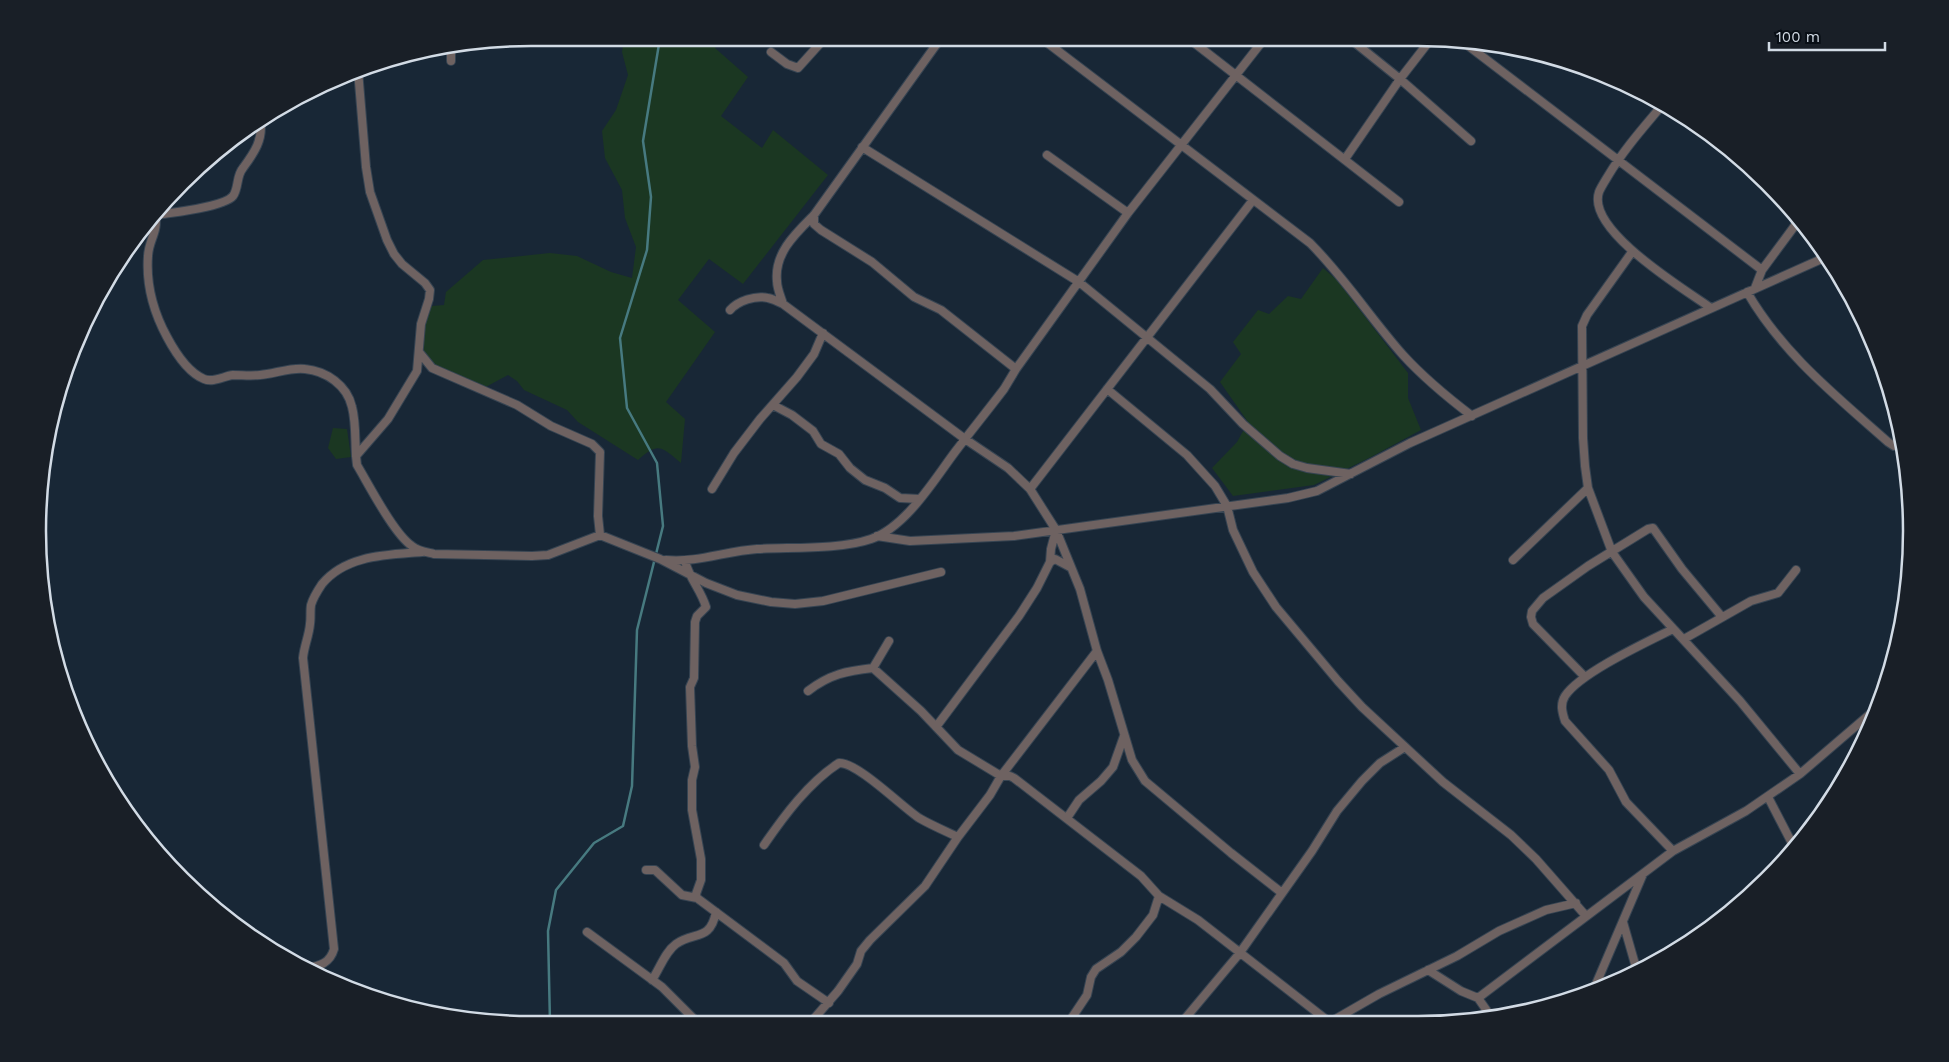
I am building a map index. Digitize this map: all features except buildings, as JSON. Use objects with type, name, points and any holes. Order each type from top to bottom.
[{"type":"street","points":[[770,52],[787,64],[798,68],[817,46]]},
{"type":"street","points":[[783,304],[777,282],[780,258],[792,237],[814,215],[935,46]]},
{"type":"street","points":[[1051,46],[1182,144],[1310,244],[1335,269],[1420,373],[1472,416]]},
{"type":"street","points":[[1198,46],[1399,202]]},
{"type":"street","points":[[660,559],[685,561],[755,549],[814,547],[846,543],[871,539],[895,525],[920,499],[1004,389],[1128,213],[1259,46]]},
{"type":"street","points":[[1359,46],[1471,141]]},
{"type":"street","points":[[1344,159],[1425,46]]},
{"type":"street","points":[[1474,49],[1762,270]]},
{"type":"street","points":[[451,53],[451,62]]},
{"type":"street","points":[[356,456],[399,404],[417,372],[421,324],[430,299],[430,290],[425,282],[402,264],[394,254],[372,199],[366,167],[359,78]]},
{"type":"street","points":[[1658,110],[1617,160],[1599,191],[1598,207],[1609,227],[1632,252],[1711,308]]},
{"type":"street","points":[[166,212],[226,202],[233,196],[238,173],[257,149],[262,128]]},
{"type":"street","points":[[862,147],[1079,282],[1210,389],[1243,424],[1280,456],[1293,464],[1307,468],[1351,474]]},
{"type":"street","points":[[1047,155],[1128,213]]},
{"type":"street","points":[[1030,489],[1253,200]]},
{"type":"street","points":[[814,215],[814,224],[821,230],[872,262],[914,297],[941,310],[1016,370]]},
{"type":"street","points":[[157,223],[148,255],[149,286],[156,313],[166,336],[178,356],[192,371],[205,380],[304,369],[326,374],[342,386],[352,406],[357,465],[396,529],[411,546],[422,552]]},
{"type":"street","points":[[1755,288],[1762,270],[1795,226]]},
{"type":"street","points":[[1632,252],[1584,320],[1583,438],[1588,488],[1612,552],[1644,597],[1684,639],[1766,732],[1800,774]]},
{"type":"street","points":[[877,536],[910,541],[1014,536],[1288,498],[1317,491],[1410,443],[1820,260]]},
{"type":"street","points":[[1747,292],[1774,333],[1815,378],[1888,442],[1895,446]]},
{"type":"street","points":[[730,310],[736,304],[750,299],[767,297],[783,304],[965,439],[1008,468],[1030,489],[1056,530],[1080,589],[1097,651],[1108,680],[1132,760],[1145,781],[1230,853],[1282,893]]},
{"type":"street","points":[[712,490],[734,453],[814,354],[823,333]]},
{"type":"street","points":[[419,352],[432,368],[517,406],[551,426],[598,448],[600,452],[598,516],[600,535]]},
{"type":"street","points":[[1107,389],[1202,470],[1215,486],[1227,506],[1233,530],[1253,572],[1276,607],[1338,681],[1443,782],[1536,858],[1586,916]]},
{"type":"street","points":[[773,405],[792,415],[812,431],[821,444],[839,454],[850,468],[865,480],[885,488],[900,498],[920,499]]},
{"type":"street","points":[[1513,560],[1588,488]]},
{"type":"street","points":[[1585,677],[1533,624],[1532,611],[1543,598],[1588,566],[1648,529],[1653,528],[1682,569],[1722,617]]},
{"type":"street","points":[[936,727],[1019,616],[1037,588],[1050,562],[1056,530]]},
{"type":"street","points":[[318,966],[327,962],[334,949],[303,658],[310,624],[311,604],[318,589],[331,573],[349,563],[365,558],[422,552],[532,556],[559,552],[600,535],[660,559],[688,575],[737,595],[771,602],[795,604],[823,602],[941,572]]},
{"type":"street","points":[[1050,562],[1056,559],[1071,567]]},
{"type":"street","points":[[685,561],[688,575],[704,599],[706,607],[697,616],[695,622],[694,678],[690,687],[692,746],[695,767],[692,780],[692,810],[701,859],[701,880],[696,894],[697,898]]},
{"type":"street","points":[[1684,639],[1751,601],[1778,593],[1796,570]]},
{"type":"street","points":[[1673,628],[1585,677],[1571,688],[1562,704],[1562,713],[1565,721],[1609,770],[1626,802],[1673,851]]},
{"type":"street","points":[[873,668],[889,641]]},
{"type":"street","points":[[817,1016],[829,1003],[856,964],[862,951],[885,925],[925,886],[958,837],[990,795],[1001,776],[1097,651]]},
{"type":"street","points":[[873,668],[958,750],[1001,776],[1014,778],[1141,876],[1159,896],[1198,920],[1239,954],[1323,1016]]},
{"type":"street","points":[[808,691],[820,681],[842,672],[873,668]]},
{"type":"street","points":[[1478,998],[1516,967],[1673,851],[1746,811],[1800,774],[1866,718]]},
{"type":"street","points":[[1067,818],[1079,800],[1113,768],[1124,736]]},
{"type":"street","points":[[1190,1016],[1239,954],[1338,811],[1362,781],[1380,763],[1405,747]]},
{"type":"street","points":[[764,845],[785,815],[806,792],[839,763],[845,763],[858,770],[920,818],[958,837]]},
{"type":"street","points":[[1768,797],[1791,841]]},
{"type":"street","points":[[646,870],[649,868],[655,870],[682,895],[697,898],[784,963],[797,981],[829,1003]]},
{"type":"street","points":[[1597,982],[1646,870]]},
{"type":"street","points":[[1073,1016],[1087,995],[1091,977],[1096,969],[1121,952],[1136,937],[1153,915],[1159,896]]},
{"type":"street","points":[[1339,1016],[1507,928],[1546,910],[1576,903]]},
{"type":"street","points":[[652,980],[668,952],[676,944],[708,930],[714,924],[716,912]]},
{"type":"street","points":[[1623,922],[1635,964]]},
{"type":"street","points":[[587,932],[652,980],[691,1016]]},
{"type":"street","points":[[1428,970],[1461,991],[1478,998],[1487,1011]]},
{"type":"green space","points":[[623,46],[716,46],[715,48],[748,77],[721,116],[762,148],[773,130],[828,175],[743,284],[709,259],[678,300],[715,332],[666,402],[685,419],[681,463],[669,453],[659,448],[650,450],[638,460],[578,422],[567,410],[524,390],[517,381],[508,375],[482,389],[430,368],[421,355],[426,318],[432,306],[444,305],[446,292],[483,260],[550,253],[577,256],[611,272],[632,278],[636,247],[625,218],[622,190],[605,158],[602,131],[616,110],[628,75],[622,52]]},
{"type":"green space","points":[[1323,268],[1337,280],[1408,373],[1408,398],[1421,430],[1314,485],[1233,496],[1212,468],[1237,442],[1248,422],[1220,382],[1241,354],[1233,342],[1258,310],[1269,314],[1288,296],[1301,299]]},
{"type":"green space","points":[[333,428],[347,429],[351,457],[336,459],[328,448]]},
{"type":"waterway","points":[[550,1016],[548,931],[556,890],[594,843],[623,826],[632,786],[637,630],[663,526],[657,463],[627,408],[620,338],[647,250],[651,197],[643,141],[659,46]]}]
